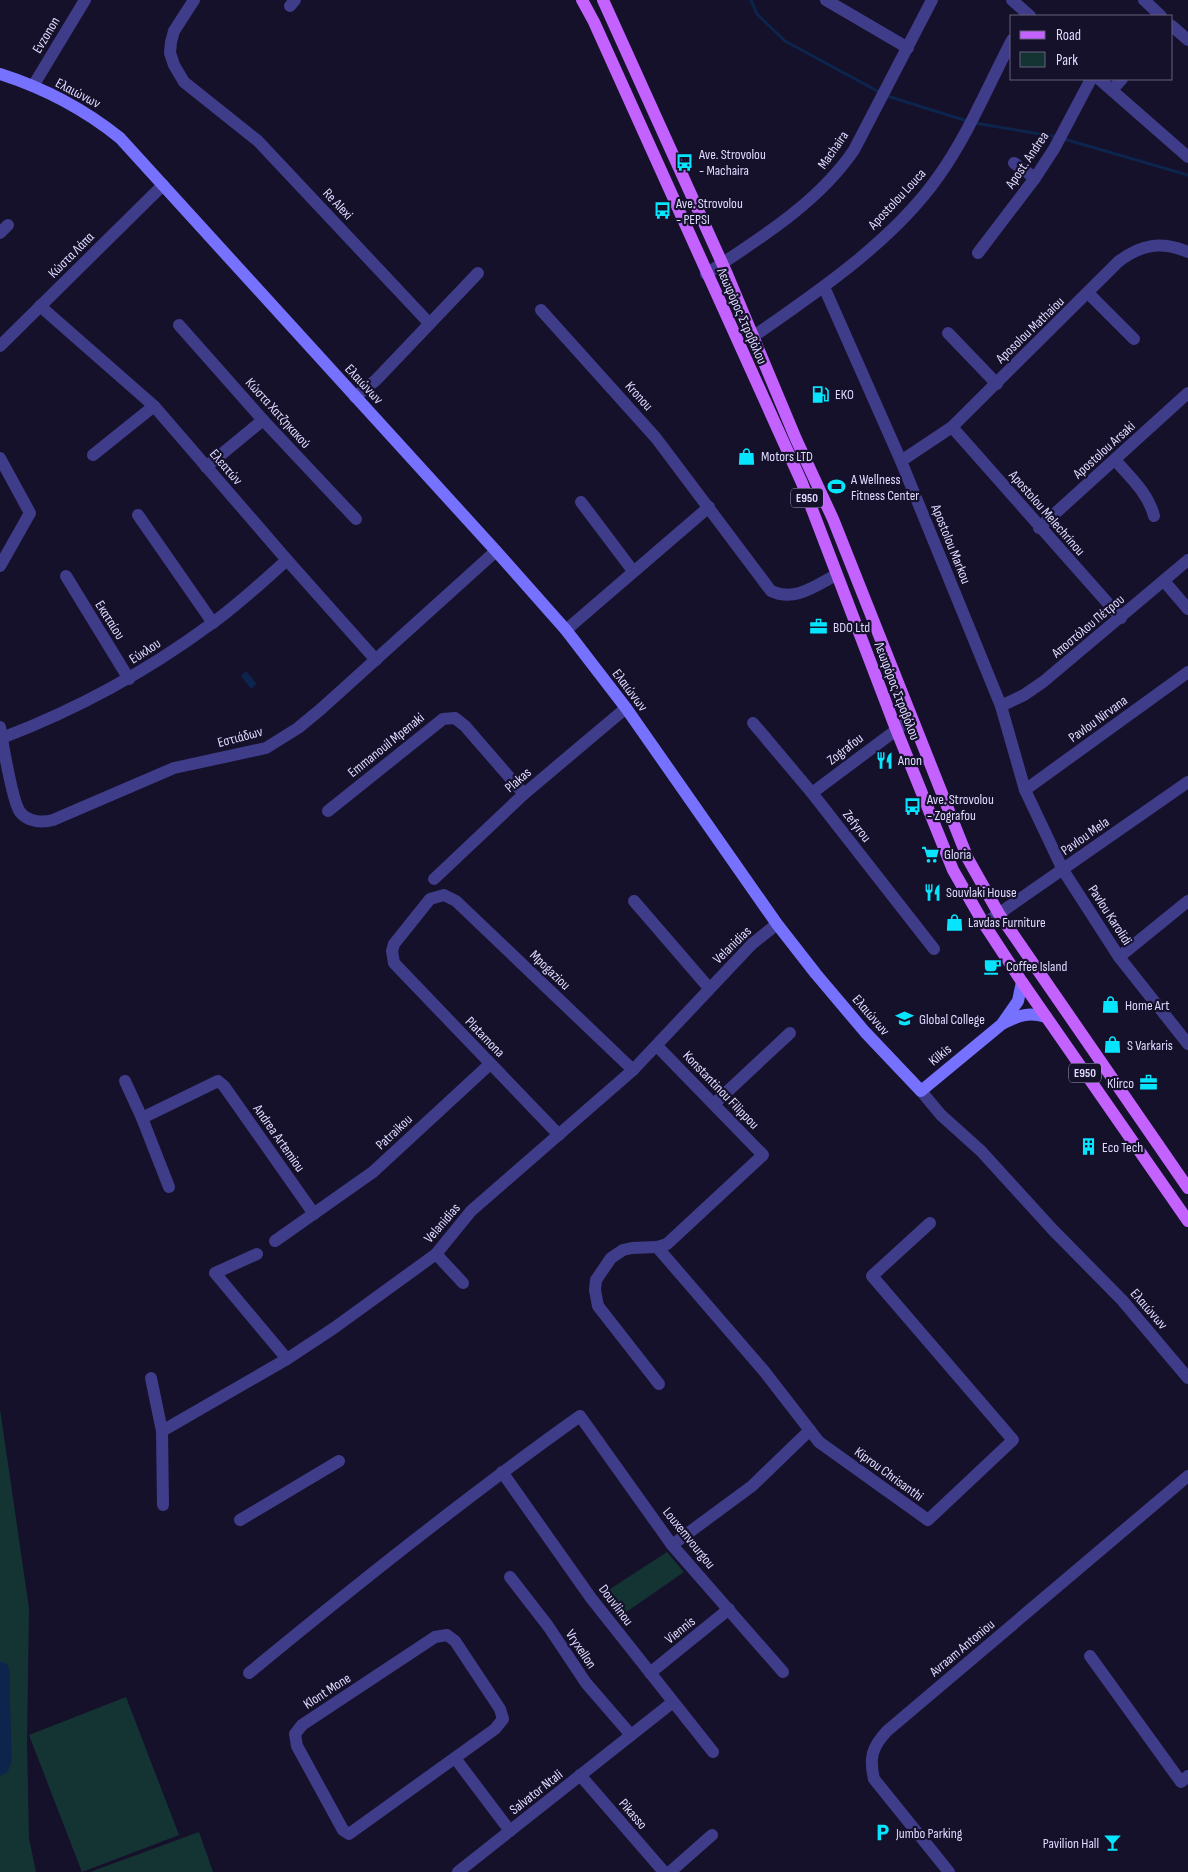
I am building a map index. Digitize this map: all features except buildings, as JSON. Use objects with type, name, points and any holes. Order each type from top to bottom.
[{"type":"main road","name":"Λεωφόρος Στροβόλου","points":[[582,0],[594,22],[706,274],[802,483],[896,729],[953,870],[984,924],[1022,982],[1188,1221]]},
{"type":"main road","name":"Λεωφόρος Στροβόλου","points":[[603,0],[722,263],[796,438],[833,518],[968,859],[999,914],[1188,1188]]},
{"type":"main road","name":"Ελαιώνων","points":[[0,74],[33,86],[100,122],[120,138],[496,550],[566,630],[626,708],[777,924],[854,1019],[921,1091]]},
{"type":"main road","name":"Kilkis","points":[[1002,1024],[1018,1001],[1022,982]]},
{"type":"main road","name":"Kilkis","points":[[921,1091],[1002,1024],[1022,1014],[1030,1013],[1046,1017]]},
{"type":"street","name":"Evzonon","points":[[33,86],[85,0]]},
{"type":"street","name":"Re Alexi","points":[[194,0],[174,31],[170,53],[184,82],[258,141],[429,323]]},
{"type":"street","points":[[826,0],[908,48]]},
{"type":"street","name":"Machaira","points":[[706,274],[803,205],[831,181],[854,150],[932,0]]},
{"type":"street","points":[[1012,0],[1027,15]]},
{"type":"street","points":[[1144,0],[1160,15]]},
{"type":"street","points":[[1173,27],[1188,40]]},
{"type":"street","name":"Apostolou Louca","points":[[754,336],[824,287],[896,226],[915,205],[937,179],[967,128],[1010,44]]},
{"type":"street","name":"Apost. Andrea","points":[[978,253],[1035,178],[1060,139],[1091,80]]},
{"type":"street","points":[[1100,80],[1188,157]]},
{"type":"street","points":[[1112,90],[1121,80]]},
{"type":"street","points":[[1014,164],[1035,178]]},
{"type":"street","name":"Κώστα Λάπα","points":[[0,346],[163,185]]},
{"type":"street","name":"Aposolou Mathaiou","points":[[901,461],[952,427],[1133,251],[1147,246],[1165,246],[1188,252]]},
{"type":"street","points":[[355,397],[382,374],[478,273]]},
{"type":"street","name":"Apostolou Markou","points":[[824,287],[901,461],[1001,706],[1025,790]]},
{"type":"street","points":[[1089,294],[1134,339]]},
{"type":"street","name":"Ελεατών","points":[[40,306],[154,406],[376,660]]},
{"type":"street","name":"Kronou","points":[[541,310],[656,438],[771,591],[779,595],[796,596],[836,575]]},
{"type":"street","name":"Κώστα Χατζηκακού","points":[[179,325],[263,420],[356,519]]},
{"type":"street","points":[[948,334],[997,384]]},
{"type":"street","name":"Apostolou Arsaki","points":[[1039,528],[1188,394]]},
{"type":"street","points":[[93,455],[154,406]]},
{"type":"street","points":[[206,467],[263,420]]},
{"type":"street","name":"Apostolou Melechrinou","points":[[952,427],[1039,528],[1121,618]]},
{"type":"street","points":[[0,458],[30,512],[0,566]]},
{"type":"street","points":[[1115,460],[1144,494],[1150,503],[1154,516]]},
{"type":"street","points":[[582,502],[633,571]]},
{"type":"street","points":[[566,630],[709,507]]},
{"type":"street","points":[[138,515],[213,623]]},
{"type":"street","name":"Εστιάδων","points":[[1,732],[20,812],[32,820],[48,821],[174,768],[266,748],[298,728],[376,660],[496,550]]},
{"type":"street","name":"Εύκλου","points":[[1,732],[80,705],[129,679],[213,623],[287,560]]},
{"type":"street","name":"Αποστόλου Πέτρου","points":[[1001,706],[1024,695],[1043,682],[1188,560]]},
{"type":"street","name":"Εκαταίου","points":[[66,576],[129,679]]},
{"type":"street","points":[[1164,581],[1188,609]]},
{"type":"street","name":"Pavlou Nirvana","points":[[1025,790],[1188,672]]},
{"type":"street","name":"Plakas","points":[[434,879],[524,794],[626,708]]},
{"type":"street","name":"Emmanouil Mpenaki","points":[[328,811],[443,719],[456,718],[465,726],[524,794]]},
{"type":"street","name":"Zografou","points":[[812,793],[911,718]]},
{"type":"street","name":"Zefyrou","points":[[753,723],[812,793],[934,949]]},
{"type":"street","name":"Pavlou Mela","points":[[984,924],[1188,782]]},
{"type":"street","name":"Pavlou Karolidi","points":[[1025,790],[1063,870],[1119,957],[1188,1044]]},
{"type":"street","name":"Platamona","points":[[444,895],[430,899],[394,944],[392,957],[394,963],[559,1136]]},
{"type":"street","name":"Mpogaziou","points":[[444,895],[456,902],[633,1070]]},
{"type":"street","points":[[634,901],[709,988]]},
{"type":"street","points":[[1119,957],[1188,901]]},
{"type":"street","name":"Velanidias","points":[[162,1431],[287,1359],[334,1328],[436,1254],[471,1211],[633,1070],[752,944],[777,924]]},
{"type":"street","points":[[714,1104],[790,1033]]},
{"type":"street","name":"Konstantinou Filippou","points":[[657,1046],[763,1155],[667,1244],[657,1247]]},
{"type":"street","name":"Patraikou","points":[[275,1241],[373,1172],[490,1064]]},
{"type":"street","points":[[125,1081],[142,1118],[169,1187]]},
{"type":"street","name":"Andrea Artemiou","points":[[142,1118],[218,1081],[224,1086],[314,1214]]},
{"type":"street","name":"Ελαιώνων","points":[[921,1091],[941,1115],[987,1157],[1053,1230],[1122,1300],[1188,1378]]},
{"type":"street","name":"Kiprou Chrisanthi","points":[[657,1247],[764,1371],[819,1442],[928,1520],[1013,1440],[872,1276],[930,1223]]},
{"type":"street","points":[[657,1247],[622,1250],[611,1258],[596,1280],[595,1290],[598,1306],[659,1384]]},
{"type":"street","points":[[256,1254],[215,1273],[287,1359]]},
{"type":"street","points":[[436,1254],[463,1284]]},
{"type":"street","points":[[150,1378],[162,1431],[163,1505]]},
{"type":"street","name":"Louxemvourgou","points":[[502,1472],[580,1416],[672,1545],[783,1672]]},
{"type":"street","points":[[672,1545],[752,1486],[810,1430]]},
{"type":"street","points":[[240,1520],[339,1461]]},
{"type":"street","points":[[249,1673],[380,1565],[502,1472]]},
{"type":"street","name":"Douvlinou","points":[[502,1472],[591,1598],[714,1752]]},
{"type":"street","name":"Avraam Antoniou","points":[[949,1872],[874,1779],[871,1764],[873,1749],[887,1731],[1188,1476]]},
{"type":"street","name":"Vryxellon","points":[[510,1577],[548,1626],[586,1683],[631,1735]]},
{"type":"street","name":"Viennis","points":[[650,1673],[729,1609]]},
{"type":"street","name":"Klont Mone","points":[[447,1635],[456,1641],[500,1709],[503,1719],[495,1729],[455,1758],[349,1834],[344,1830],[297,1746],[295,1734],[302,1726],[435,1637],[447,1635]]},
{"type":"street","points":[[1090,1656],[1181,1782],[1188,1776]]},
{"type":"street","name":"Salvator Ntali","points":[[464,1870],[510,1831],[673,1702]]},
{"type":"street","points":[[455,1758],[510,1831]]},
{"type":"street","name":"Pikasso","points":[[580,1775],[664,1872]]},
{"type":"street","points":[[670,1872],[712,1836]]},
{"type":"green space","points":[[0,1409],[29,1608],[27,1742],[29,1838],[36,1872],[0,1872]]},
{"type":"green space","points":[[667,1552],[684,1572],[619,1617],[601,1595]]},
{"type":"green space","points":[[126,1697],[179,1835],[82,1872],[29,1735]]},
{"type":"green space","points":[[199,1832],[213,1872],[90,1872]]},
{"type":"water","points":[[246,671],[257,684],[251,689],[241,676]]},
{"type":"waterway","points":[[751,0],[757,14],[785,41],[881,93]]},
{"type":"waterway","points":[[887,96],[967,121]]},
{"type":"waterway","points":[[975,123],[1058,137]]},
{"type":"waterway","points":[[1064,139],[1188,175]]},
{"type":"waterway","points":[[0,1671],[2,1759],[0,1766]]},
{"type":"place","name":"Ave. Strovolou - Machaira","points":[[685,162]]},
{"type":"place","name":"Ave. Strovolou - PEPSI","points":[[662,211]]},
{"type":"place","name":"EKO","points":[[821,394]]},
{"type":"place","name":"Motors LTD","points":[[747,456]]},
{"type":"place","name":"A Wellness Fitness Center","points":[[837,487]]},
{"type":"place","name":"BDO Ltd","points":[[819,627]]},
{"type":"place","name":"Anon","points":[[884,760]]},
{"type":"place","name":"Ave. Strovolou - Zografou","points":[[913,807]]},
{"type":"place","name":"Gloria","points":[[930,854]]},
{"type":"place","name":"Souvlaki House","points":[[932,892]]},
{"type":"place","name":"Lavdas Furniture","points":[[954,922]]},
{"type":"place","name":"Coffee Island","points":[[992,966]]},
{"type":"place","name":"Home Art","points":[[1111,1005]]},
{"type":"place","name":"Global College","points":[[905,1019]]},
{"type":"place","name":"S Varkaris","points":[[1113,1045]]},
{"type":"place","name":"Klirco","points":[[1148,1083]]},
{"type":"place","name":"Eco Tech","points":[[1088,1147]]},
{"type":"place","name":"Jumbo Parking","points":[[882,1833]]},
{"type":"place","name":"Pavilion Hall","points":[[1113,1843]]}]
